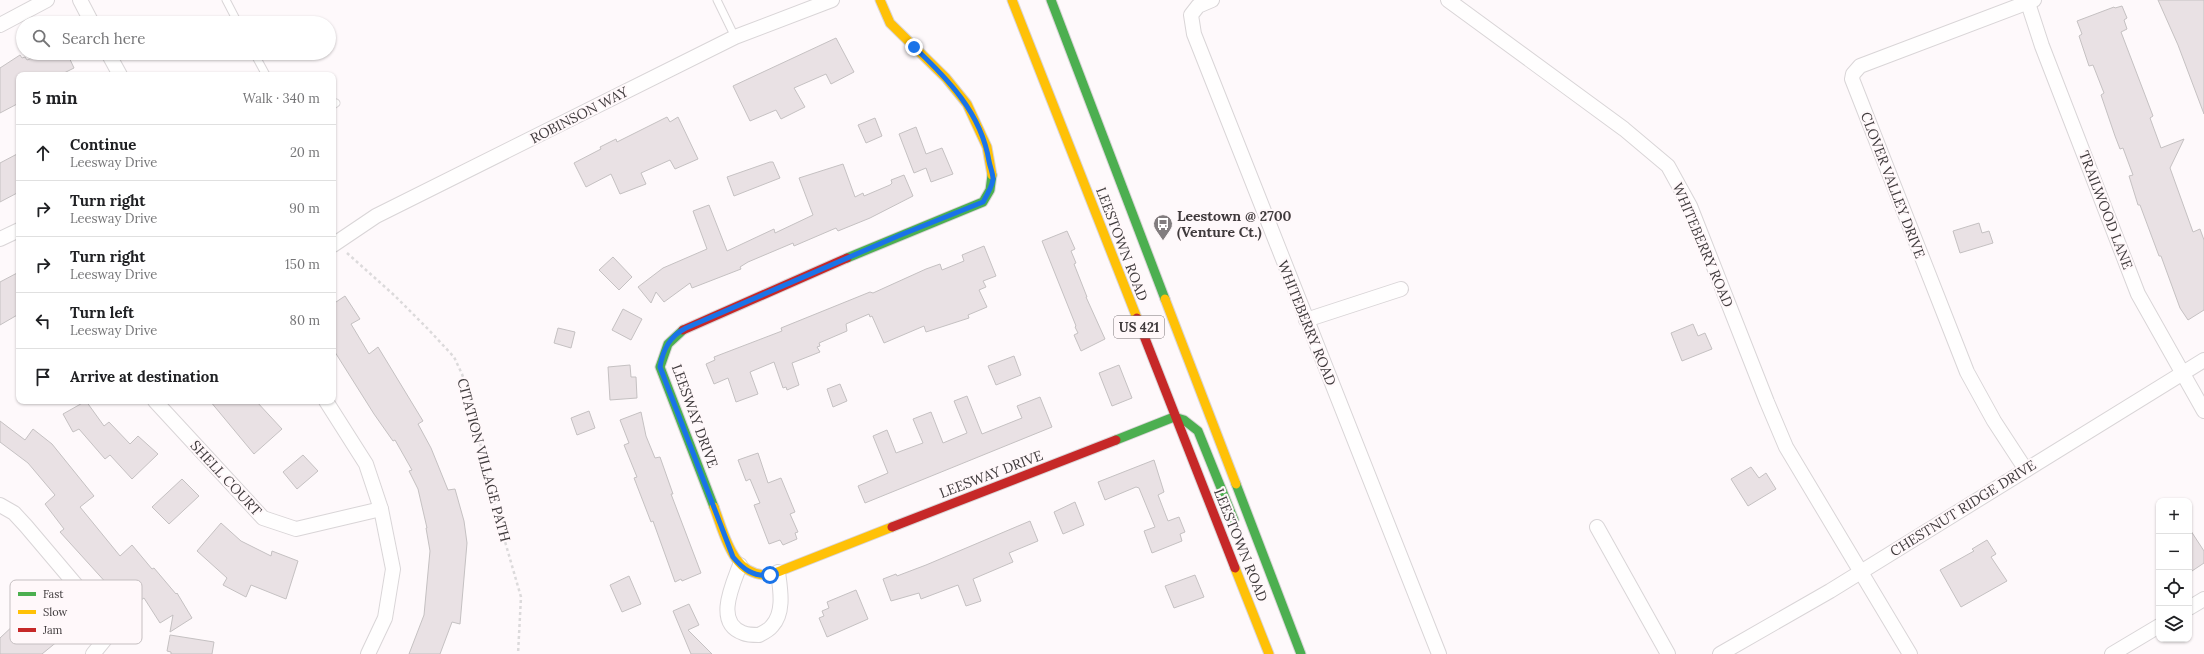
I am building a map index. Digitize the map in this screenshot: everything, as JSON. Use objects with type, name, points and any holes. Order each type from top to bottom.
[{"type":"main road","name":"LEESWAY DRIVE","points":[[880,0],[890,23],[946,78],[967,104],[987,147],[993,179],[990,190],[983,202],[898,236],[693,325],[678,332],[671,339],[663,352],[660,367],[733,557],[740,565],[756,575],[770,575],[1174,417]]},
{"type":"main road","name":"LEESTOWN ROAD","points":[[1012,0],[1174,417],[1269,654]]},
{"type":"main road","name":"LEESTOWN ROAD","points":[[1051,0],[1301,654]]},
{"type":"main road","points":[[1174,417],[1184,420],[1198,431],[1240,531]]},
{"type":"main road","points":[[1255,562],[1270,573]]},
{"type":"street","points":[[17,16],[47,0]]},
{"type":"street","points":[[80,0],[88,16]]},
{"type":"street","name":"ROBINSON WAY","points":[[336,243],[383,213],[735,37],[832,0]]},
{"type":"street","name":"WHITEBERRY ROAD","points":[[1212,0],[1198,6],[1191,15],[1194,34],[1439,654]]},
{"type":"street","name":"WHITEBERRY ROAD","points":[[1448,0],[1624,129],[1668,166],[1690,206],[1786,447],[1862,571],[1910,654]]},
{"type":"street","name":"TRAILWOOD LANE","points":[[2030,1],[2042,46],[2138,294],[2204,411]]},
{"type":"street","name":"CLOVER VALLEY DRIVE","points":[[2026,470],[1994,421],[1967,372],[1852,79],[1853,74],[1860,66],[2030,1]]},
{"type":"street","points":[[0,25],[16,16]]},
{"type":"street","points":[[112,60],[118,72]]},
{"type":"street","points":[[0,239],[16,231]]},
{"type":"street","points":[[1306,320],[1401,289]]},
{"type":"street","name":"CHESTNUT RIDGE DRIVE","points":[[1720,654],[1862,571],[2204,360]]},
{"type":"street","name":"SHELL COURT","points":[[158,404],[263,518],[296,529],[381,509]]},
{"type":"street","points":[[328,404],[366,464],[381,509],[393,569],[385,618],[368,654]]},
{"type":"street","points":[[0,505],[14,513],[72,580]]},
{"type":"street","points":[[1597,527],[1668,654]]},
{"type":"street","points":[[740,565],[726,610],[731,624],[742,633],[759,635],[772,626],[779,612],[781,593],[778,572]]},
{"type":"street","points":[[2192,606],[2204,599]]},
{"type":"street","points":[[2112,654],[2156,628]]},
{"type":"street","points":[[93,654],[101,644]]},
{"type":"lane","points":[[226,0],[234,16]]},
{"type":"lane","points":[[717,0],[735,37]]},
{"type":"lane","points":[[258,60],[264,72]]},
{"type":"path","name":"CITATION VILLAGE PATH","points":[[336,243],[394,295],[428,329],[454,357],[462,374],[471,401],[491,493],[521,597],[518,654]]},
{"type":"building","points":[[2158,0],[2204,0],[2204,114],[2178,45]]},
{"type":"building","points":[[2122,6],[2127,18],[2124,20],[2127,29],[2121,32],[2153,116],[2150,118],[2161,148],[2184,139],[2170,168],[2193,232],[2200,229],[2204,240],[2204,310],[2188,320],[2180,308],[2161,256],[2159,256],[2140,205],[2138,205],[2129,176],[2133,175],[2123,148],[2120,149],[2101,95],[2104,93],[2093,65],[2089,66],[2079,36],[2082,34],[2077,21],[2114,7]]},
{"type":"building","points":[[836,38],[854,72],[831,84],[826,74],[794,88],[805,107],[781,119],[776,110],[750,121],[733,86]]},
{"type":"building","points":[[16,58],[16,60],[70,60],[74,68],[66,72],[16,72],[16,105],[0,113],[0,68]]},
{"type":"building","points":[[667,117],[670,122],[678,117],[698,159],[675,169],[670,160],[641,173],[646,184],[620,194],[611,174],[586,187],[574,163],[601,149],[600,147],[616,139],[617,142]]},
{"type":"building","points":[[875,118],[882,136],[866,143],[858,125]]},
{"type":"building","points":[[916,127],[926,154],[942,148],[953,174],[931,182],[926,168],[914,173],[899,134]]},
{"type":"building","points":[[16,155],[16,194],[0,202],[0,163]]},
{"type":"building","points":[[773,162],[780,178],[734,196],[727,177]]},
{"type":"building","points":[[843,164],[855,197],[863,193],[864,196],[890,185],[892,183],[891,180],[904,175],[913,196],[870,218],[838,231],[836,228],[794,246],[793,243],[748,262],[740,267],[741,269],[692,288],[690,283],[664,302],[656,292],[651,303],[638,287],[663,268],[707,249],[693,211],[709,205],[727,251],[774,229],[775,233],[813,215],[799,178]]},
{"type":"building","points":[[1979,223],[1982,233],[1989,231],[1993,243],[1960,253],[1953,231]]},
{"type":"building","points":[[1067,231],[1075,249],[1071,251],[1076,263],[1074,264],[1086,297],[1105,339],[1081,351],[1074,335],[1078,333],[1075,327],[1076,326],[1042,241]]},
{"type":"building","points":[[984,246],[996,276],[983,281],[986,287],[979,290],[987,307],[968,315],[969,318],[926,332],[924,326],[884,343],[872,316],[870,317],[869,314],[846,324],[847,331],[819,343],[820,346],[817,347],[820,352],[792,363],[799,385],[787,390],[786,387],[783,388],[774,362],[750,372],[758,394],[736,402],[728,378],[714,384],[706,364],[715,360],[714,357],[782,331],[781,328],[870,292],[873,293],[926,269],[940,264],[942,270],[964,261],[962,255]]},
{"type":"building","points":[[613,257],[632,277],[619,290],[599,270]]},
{"type":"building","points":[[16,274],[16,316],[0,325],[0,282]]},
{"type":"building","points":[[345,296],[360,319],[351,324],[369,354],[378,347],[423,421],[418,424],[431,448],[448,490],[455,489],[464,521],[467,543],[460,624],[452,622],[440,654],[409,654],[424,615],[430,551],[427,528],[418,489],[409,471],[412,470],[395,440],[393,441],[374,414],[336,354],[336,302]]},
{"type":"building","points":[[623,309],[642,319],[631,340],[612,330]]},
{"type":"building","points":[[1693,324],[1698,336],[1705,333],[1712,349],[1682,361],[1671,333]]},
{"type":"building","points":[[558,328],[575,332],[571,348],[554,343]]},
{"type":"building","points":[[1014,356],[1021,375],[996,385],[988,366]]},
{"type":"building","points":[[630,365],[631,377],[636,377],[637,398],[610,400],[608,367]]},
{"type":"building","points":[[1119,365],[1132,398],[1112,406],[1099,373]]},
{"type":"building","points":[[840,384],[847,401],[833,407],[827,389]]},
{"type":"building","points":[[967,396],[982,434],[1022,418],[1017,406],[1040,397],[1052,427],[865,503],[858,486],[888,473],[873,436],[887,430],[896,453],[923,443],[913,419],[931,412],[943,443],[967,433],[954,401]]},
{"type":"building","points":[[81,404],[88,404],[104,426],[109,422],[130,444],[138,436],[158,454],[132,479],[110,455],[105,459],[79,429],[73,432],[63,414]]},
{"type":"building","points":[[212,404],[259,404],[282,429],[254,454]]},
{"type":"building","points":[[589,411],[595,428],[577,435],[571,418]]},
{"type":"building","points":[[641,412],[646,436],[655,458],[660,457],[673,494],[671,494],[701,573],[682,581],[681,579],[675,582],[653,521],[651,522],[634,478],[637,477],[624,445],[629,443],[620,420]]},
{"type":"building","points":[[0,421],[25,440],[33,429],[52,444],[94,496],[80,507],[120,556],[132,545],[152,569],[154,568],[176,594],[177,593],[192,618],[170,632],[173,615],[160,623],[144,598],[142,599],[142,580],[104,580],[60,532],[64,529],[45,504],[55,495],[28,463],[0,442]]},
{"type":"building","points":[[758,453],[768,483],[781,478],[795,512],[790,514],[798,532],[795,533],[797,539],[783,545],[780,540],[769,544],[754,505],[760,503],[750,479],[746,481],[738,460]]},
{"type":"building","points":[[303,455],[318,471],[297,489],[283,472]]},
{"type":"building","points":[[1154,460],[1164,492],[1158,495],[1168,521],[1179,517],[1185,532],[1180,534],[1182,541],[1152,553],[1144,531],[1155,527],[1139,488],[1136,487],[1105,500],[1098,482]]},
{"type":"building","points":[[1751,467],[1759,478],[1766,473],[1776,489],[1748,506],[1731,479]]},
{"type":"building","points":[[182,479],[199,496],[169,524],[152,507]]},
{"type":"building","points":[[1075,502],[1084,525],[1063,534],[1054,512]]},
{"type":"building","points":[[1030,521],[1038,541],[1009,553],[1013,562],[973,579],[981,601],[966,606],[958,585],[921,599],[919,593],[891,601],[883,579],[896,574],[897,576],[926,565]]},
{"type":"building","points":[[221,523],[241,541],[271,556],[272,551],[298,561],[286,599],[251,585],[246,597],[223,585],[227,578],[197,551]]},
{"type":"building","points":[[2192,533],[2204,551],[2204,563],[2192,571]]},
{"type":"building","points":[[1987,540],[1996,554],[1991,557],[2007,581],[1961,607],[1940,570],[1974,551],[1972,549]]},
{"type":"building","points":[[1195,575],[1204,597],[1174,608],[1165,586]]},
{"type":"building","points":[[629,576],[641,604],[622,612],[610,585]]},
{"type":"building","points":[[856,590],[868,619],[827,637],[819,618],[824,616],[822,611],[829,608],[827,602]]},
{"type":"building","points":[[689,604],[699,625],[688,630],[712,654],[691,654],[673,611]]},
{"type":"building","points":[[10,629],[10,644],[54,644],[42,654],[0,654],[0,638]]},
{"type":"building","points":[[170,635],[214,642],[212,654],[171,654],[171,652],[167,651]]},
{"type":"traffic: fast","points":[[1051,0],[1165,299]]},
{"type":"traffic: fast","points":[[847,258],[983,202],[990,190],[992,175]]},
{"type":"traffic: fast","points":[[683,330],[668,344],[660,367],[714,507]]},
{"type":"traffic: fast","points":[[1116,440],[1174,417]]},
{"type":"traffic: fast","points":[[1174,417],[1184,420],[1198,431],[1234,520]]},
{"type":"traffic: fast","points":[[1236,484],[1301,654]]},
{"type":"traffic: slow","points":[[880,0],[890,23],[946,78],[967,104],[987,147],[992,175]]},
{"type":"traffic: slow","points":[[1012,0],[1137,318]]},
{"type":"traffic: slow","points":[[1165,299],[1236,484]]},
{"type":"traffic: slow","points":[[714,507],[727,541],[738,562],[757,574],[770,575],[892,527]]},
{"type":"traffic: slow","points":[[1235,568],[1269,654]]},
{"type":"traffic: jam","points":[[683,330],[847,258]]},
{"type":"traffic: jam","points":[[1137,318],[1235,568]]},
{"type":"traffic: jam","points":[[892,527],[1116,440]]},
{"type":"place","name":"Leestown @ 2700 (Venture Ct.)","points":[[1163,241]]},
{"type":"route","points":[[770,575],[756,575],[748,572],[733,557],[660,367],[663,352],[671,339],[678,332],[686,328],[898,236],[983,202],[990,190],[993,179],[987,147],[967,104],[946,78],[914,47]]}]
